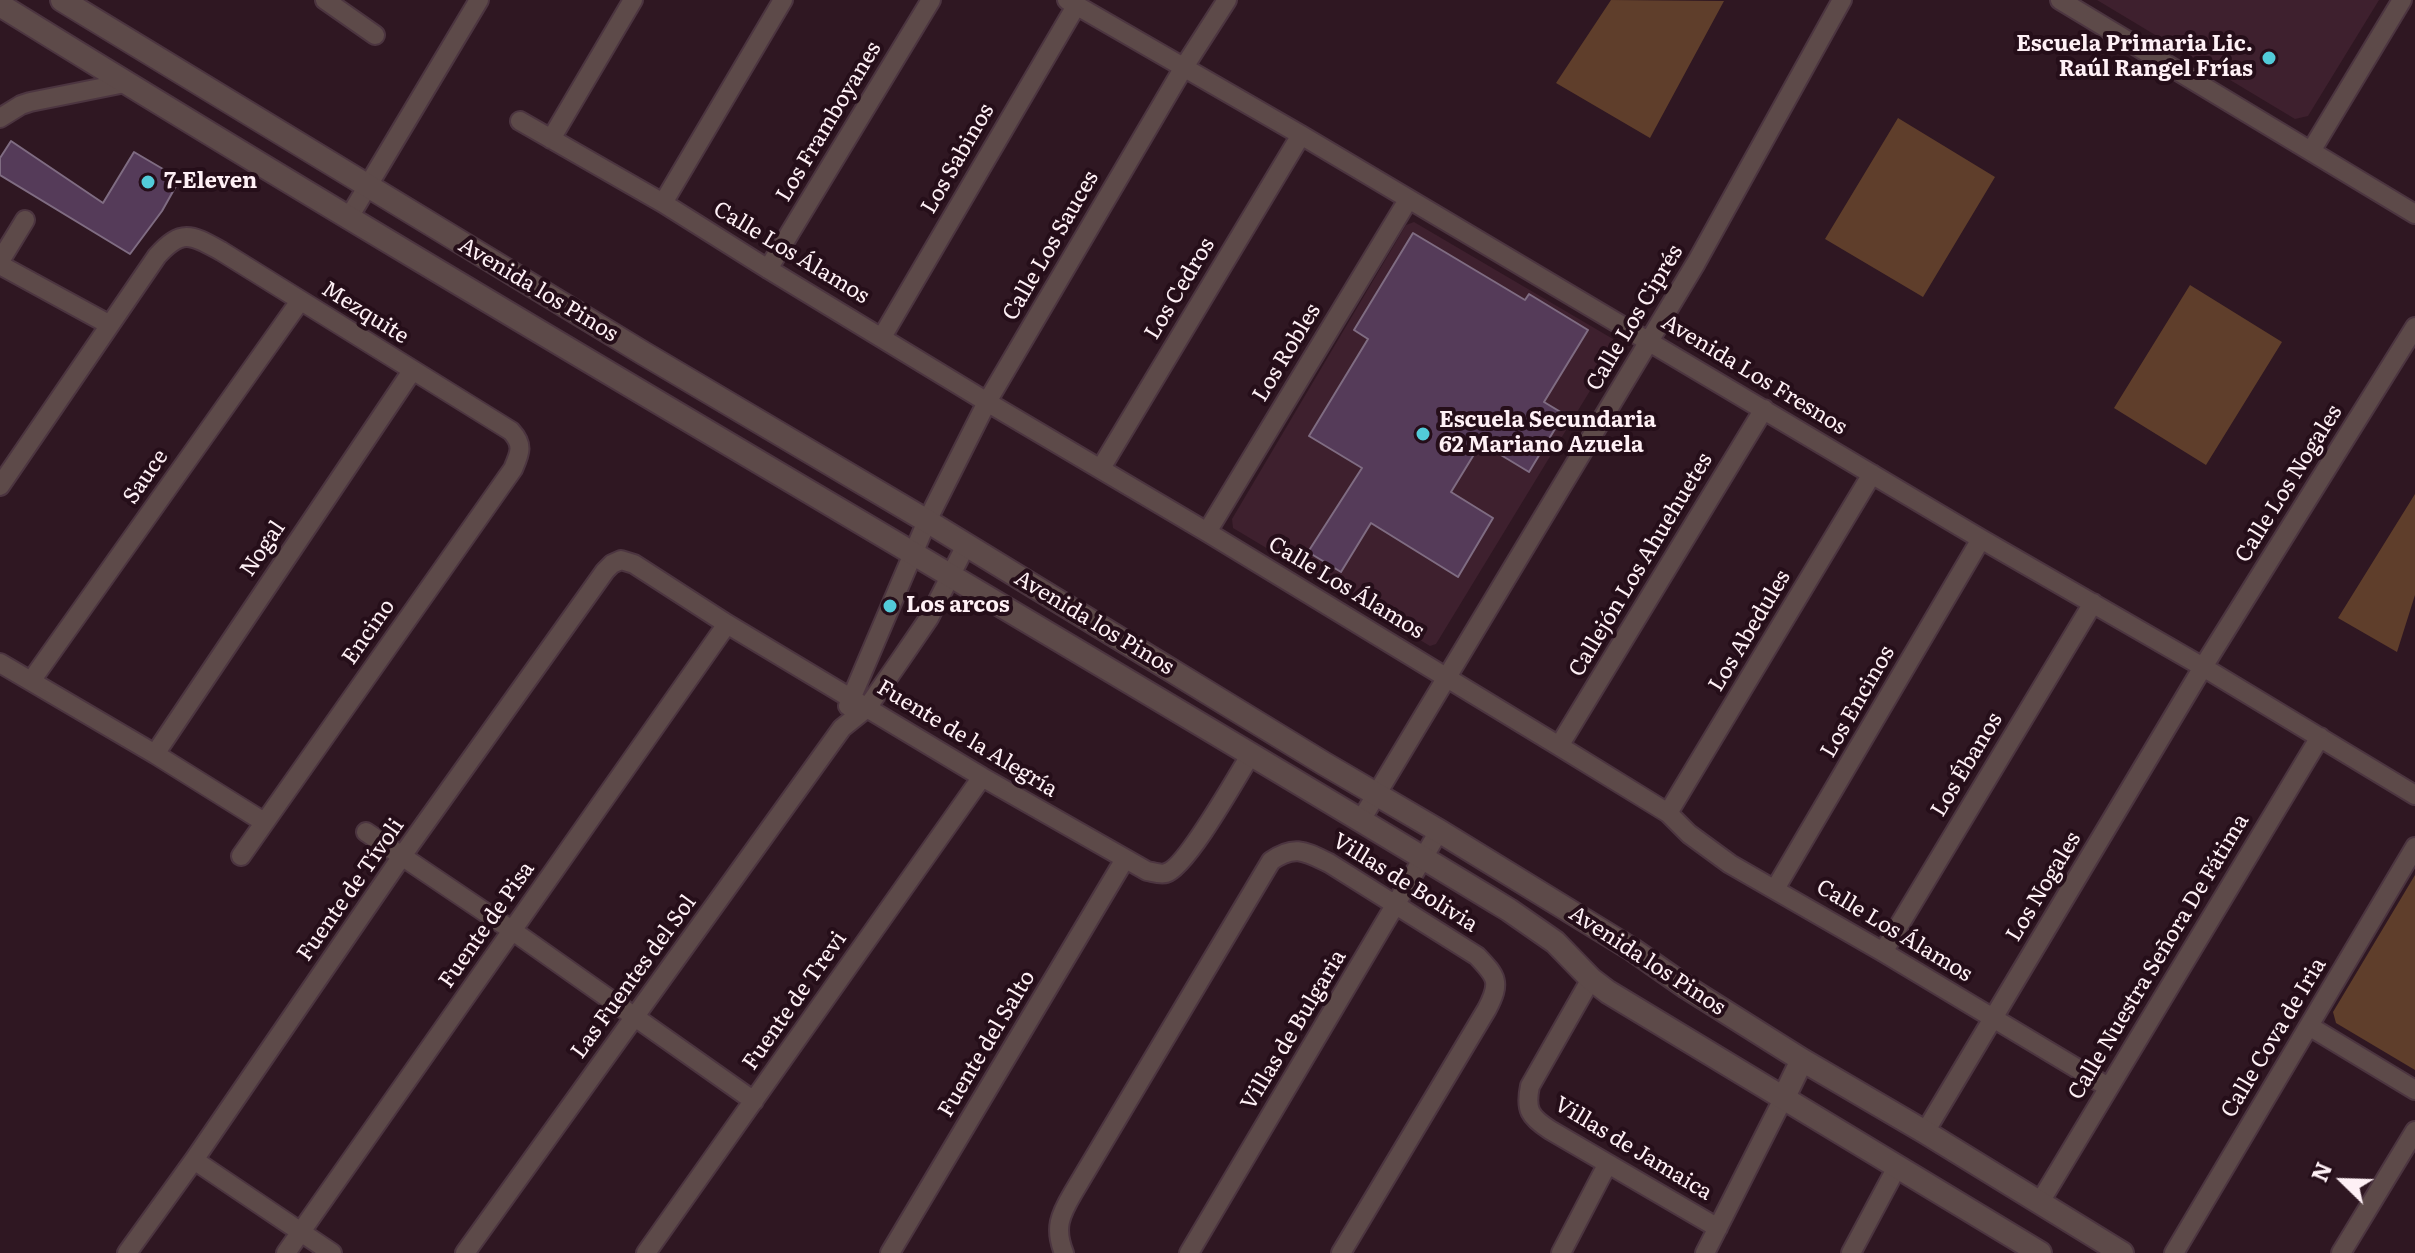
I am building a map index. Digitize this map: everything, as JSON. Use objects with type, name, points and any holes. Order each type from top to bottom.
[{"type":"street","name":"Avenida los Pinos","points":[[62,0],[1439,831],[1633,950],[1802,1060],[2122,1253]]},
{"type":"street","points":[[348,219],[479,0]]},
{"type":"street","points":[[551,139],[633,0]]},
{"type":"street","points":[[663,203],[783,0]]},
{"type":"street","name":"Los Framboyanes","points":[[768,269],[931,0]]},
{"type":"street","name":"Calle Los Sauces","points":[[913,552],[987,402],[1184,67],[1227,0]]},
{"type":"street","name":"Calle Los Ciprés","points":[[1361,820],[1696,263],[1842,0]]},
{"type":"street","points":[[2060,0],[2415,214]]},
{"type":"street","points":[[2311,151],[2402,0]]},
{"type":"street","points":[[329,1],[375,35]]},
{"type":"street","name":"Avenida Los Fresnos","points":[[1071,3],[1301,135],[2415,795]]},
{"type":"street","name":"Los Sabinos","points":[[882,337],[1071,3]]},
{"type":"street","name":"Avenida los Pinos","points":[[0,5],[348,219],[1425,858],[1555,942],[1608,992],[2040,1253]]},
{"type":"street","points":[[0,118],[30,102],[125,83]]},
{"type":"street","name":"Calle Los Álamos","points":[[520,121],[663,203],[987,402],[1447,677],[1668,813],[1720,858],[2108,1087]]},
{"type":"street","name":"Los Cedros","points":[[1101,468],[1301,135]]},
{"type":"street","name":"Los Robles","points":[[1207,532],[1408,200]]},
{"type":"street","points":[[0,486],[110,325],[0,263],[25,220]]},
{"type":"street","name":"Mezquite","points":[[110,325],[157,256],[174,238],[196,237],[511,431],[521,444],[521,452],[513,469]]},
{"type":"street","name":"Sauce","points":[[31,681],[300,301]]},
{"type":"street","name":"Calle Los Nogales","points":[[2203,667],[2415,327]]},
{"type":"street","points":[[625,382],[643,353]]},
{"type":"street","name":"Nogal","points":[[155,754],[412,371]]},
{"type":"street","name":"Callejón Los Ahuehuetes","points":[[1559,746],[1764,409]]},
{"type":"street","name":"Encino","points":[[241,856],[513,469]]},
{"type":"street","name":"Los Abedules","points":[[1668,813],[1872,474]]},
{"type":"street","name":"Los Encinos","points":[[1775,889],[1981,539]]},
{"type":"street","name":"Las Fuentes del Sol","points":[[465,1253],[842,728],[867,708],[929,618],[966,545]]},
{"type":"street","name":"Las Fuentes del Sol","points":[[842,728],[850,697],[913,552]]},
{"type":"street","name":"Fuente de la Alegría","points":[[621,560],[634,564],[727,624],[982,777],[1125,859],[1156,873],[1166,873],[1175,868],[1191,849],[1251,754]]},
{"type":"street","name":"Fuente de Tívoli","points":[[127,1253],[402,856],[605,571],[621,560]]},
{"type":"street","name":"Los Ébanos","points":[[1883,952],[2093,603]]},
{"type":"street","name":"Fuente de Pisa","points":[[286,1253],[727,624]]},
{"type":"street","points":[[0,663],[264,822]]},
{"type":"street","name":"Los Nogales","points":[[1925,1132],[2203,667]]},
{"type":"street","name":"Calle Nuestra Señora De Fátima","points":[[2040,1202],[2320,737]]},
{"type":"street","name":"Fuente de Trevi","points":[[646,1253],[982,777]]},
{"type":"street","name":"Villas de Bulgaria","points":[[1189,1253],[1439,831]]},
{"type":"street","points":[[366,832],[754,1101]]},
{"type":"street","name":"Calle Cova de Iria","points":[[2174,1253],[2415,847]]},
{"type":"street","name":"Villas de Bolivia","points":[[1064,1253],[1058,1239],[1060,1215],[1271,861],[1282,853],[1294,850],[1305,851],[1329,863],[1477,956],[1493,972],[1496,982],[1495,994],[1341,1253]]},
{"type":"street","name":"Fuente del Salto","points":[[890,1253],[1125,859]]},
{"type":"street","name":"Villas de Jamaica","points":[[1591,979],[1530,1086],[1527,1102],[1530,1112],[1538,1122],[1607,1165],[1718,1228]]},
{"type":"street","points":[[2309,1026],[2415,1090]]},
{"type":"street","points":[[1705,1253],[1802,1060]]},
{"type":"street","points":[[2341,1253],[2415,1131]]},
{"type":"street","points":[[194,1160],[332,1253]]},
{"type":"street","points":[[1561,1253],[1607,1165]]},
{"type":"street","points":[[1851,1253],[1897,1167]]},
{"type":"shaded area","points":[[1611,0],[1724,1],[1650,138],[1556,83]]},
{"type":"shaded area","name":"Escuela Primaria Lic. Raúl Rangel Frías","points":[[2097,0],[2379,0],[2308,116],[2295,119]]},
{"type":"shaded area","points":[[1898,118],[1995,177],[1923,297],[1825,239]]},
{"type":"shaded area","name":"Escuela Secundaria 62 Mariano Azuela","points":[[1414,222],[1613,339],[1616,348],[1436,644],[1430,646],[1233,528],[1232,519],[1406,225]]},
{"type":"shaded area","points":[[2190,285],[2282,342],[2206,465],[2114,408]]},
{"type":"shaded area","points":[[2415,494],[2415,595],[2397,652],[2338,618]]},
{"type":"shaded area","points":[[2415,875],[2415,1070],[2336,1023],[2333,1012]]},
{"type":"building","points":[[11,141],[103,203],[134,152],[180,179],[162,211],[130,254],[0,175],[0,158]]},
{"type":"building","name":"Escuela Secundaria 62 Mariano Azuela","points":[[1413,233],[1525,300],[1529,294],[1588,330],[1544,402],[1564,414],[1529,472],[1481,443],[1451,492],[1493,518],[1458,577],[1371,523],[1341,572],[1308,552],[1362,468],[1309,436],[1368,339],[1354,330]]},
{"type":"place","name":"Escuela Primaria Lic. Raúl Rangel Frías","points":[[2269,58]]},
{"type":"place","name":"7-Eleven","points":[[148,182]]},
{"type":"place","name":"Escuela Secundaria 62 Mariano Azuela","points":[[1423,434]]},
{"type":"place","name":"Los arcos","points":[[890,606]]}]
